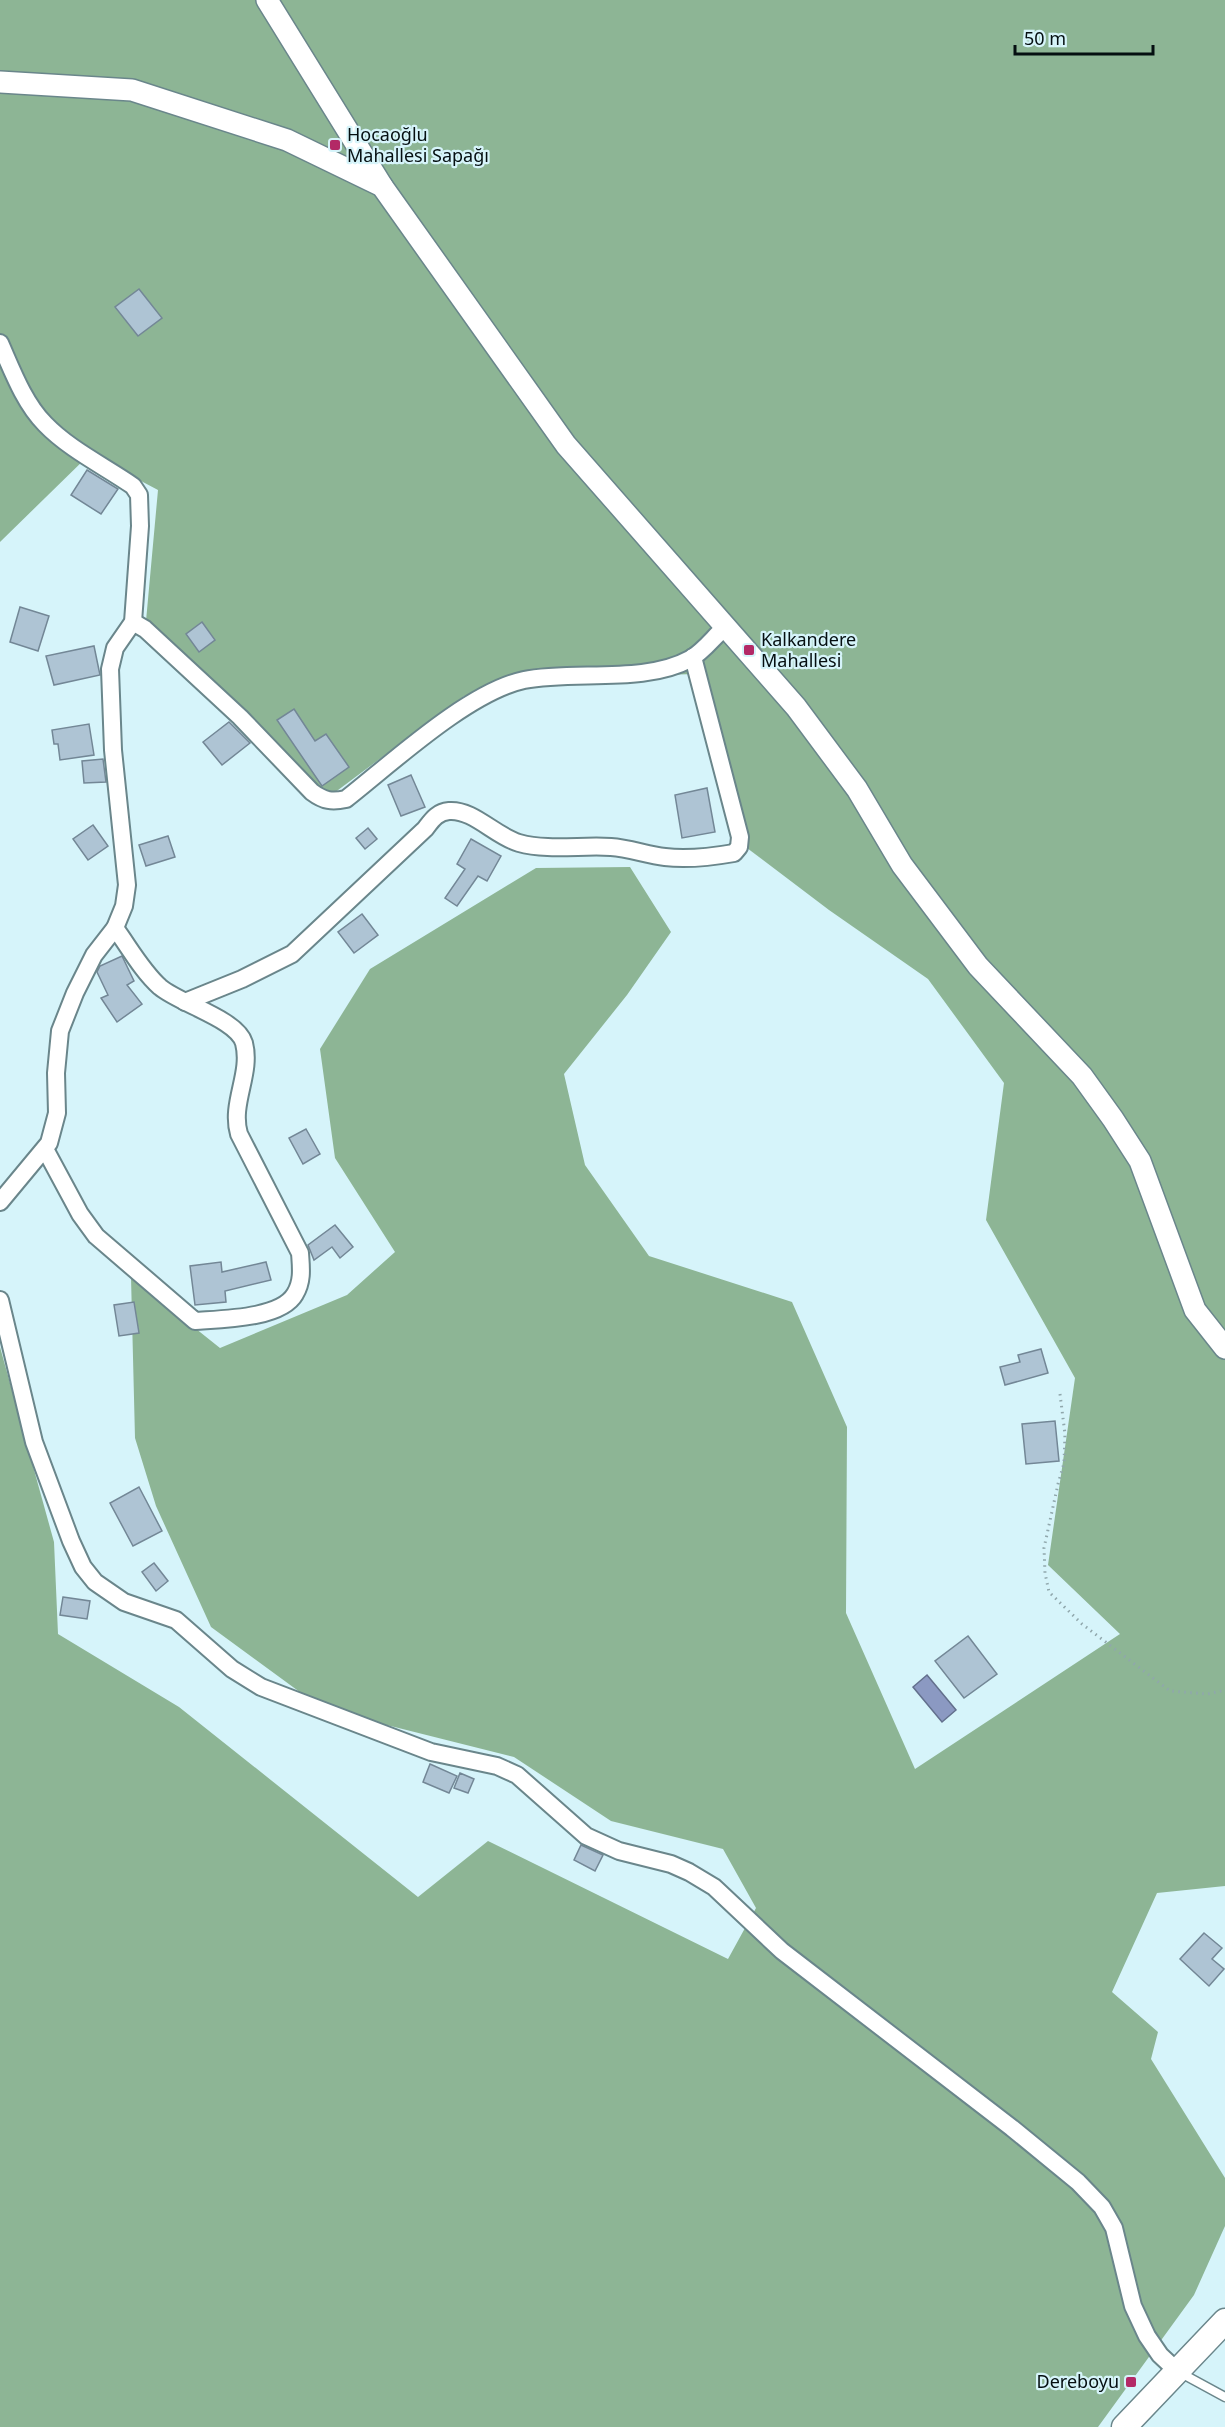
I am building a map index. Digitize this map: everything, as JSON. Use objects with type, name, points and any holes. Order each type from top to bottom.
[{"type":"main road","points":[[1124,2427],[1225,2321]]},
{"type":"street","points":[[267,0],[382,186],[566,446],[796,707],[857,789],[902,865],[978,966],[1082,1076],[1113,1119],[1140,1161],[1195,1310],[1225,1348]]},
{"type":"street","points":[[0,82],[132,90],[287,140],[382,186]]},
{"type":"street","points":[[0,343],[31,407],[45,424],[65,441],[133,486],[139,495],[140,526],[133,622],[115,648],[110,669],[113,750],[128,885],[124,906],[115,928],[94,955],[78,986],[60,1031],[56,1073],[57,1113],[54,1128],[45,1149],[0,1202]]},
{"type":"street","points":[[133,622],[145,629],[240,717],[312,792],[324,801],[346,799],[452,715],[504,687],[524,680],[645,672],[682,663],[693,657],[724,628]]},
{"type":"street","points":[[184,1002],[242,979],[292,954],[425,829],[436,815],[450,811],[469,814],[501,837],[521,844],[552,847],[614,847],[665,857],[690,859],[734,853],[739,847],[740,837],[693,657]]},
{"type":"street","points":[[45,1149],[80,1214],[96,1236],[195,1322],[257,1315],[282,1306],[295,1295],[302,1274],[300,1253],[236,1122],[236,1109],[246,1059],[243,1040],[226,1022],[184,1002],[161,987],[115,928]]},
{"type":"street","points":[[0,1300],[34,1442],[71,1541],[83,1567],[95,1582],[124,1602],[176,1620],[232,1669],[261,1687],[431,1752],[497,1766],[517,1775],[586,1836],[619,1851],[671,1864],[714,1887],[783,1951],[1012,2128],[1078,2182],[1102,2207],[1114,2228],[1133,2306],[1147,2336],[1160,2355],[1176,2370]]},
{"type":"lane","points":[[1176,2370],[1225,2397]]},
{"type":"path","points":[[1060,1394],[1065,1434],[1064,1463],[1044,1548],[1045,1573],[1049,1592],[1082,1624],[1170,1691],[1208,1694],[1225,1690]]},
{"type":"green space","points":[[0,0],[1225,0],[1225,1886],[1157,1893],[1112,1992],[1158,2032],[1151,2059],[1225,2178],[1225,2226],[1194,2295],[1098,2427],[0,2427],[0,1347],[54,1542],[58,1634],[179,1707],[418,1897],[488,1841],[728,1959],[756,1908],[723,1849],[611,1821],[514,1757],[323,1709],[211,1627],[156,1506],[135,1438],[131,1277],[220,1348],[347,1295],[395,1252],[335,1158],[320,1049],[370,969],[536,868],[630,867],[671,932],[627,995],[564,1074],[585,1165],[649,1256],[792,1302],[847,1427],[846,1613],[915,1769],[1120,1634],[1048,1565],[1075,1378],[986,1220],[1004,1083],[928,979],[829,910],[747,848],[695,674],[570,678],[464,696],[322,802],[145,632],[158,490],[90,454],[0,542]]},
{"type":"water","points":[[927,1675],[956,1710],[942,1722],[913,1687]]},
{"type":"building","points":[[139,289],[162,318],[138,336],[115,307]]},
{"type":"building","points":[[87,470],[118,489],[101,514],[71,495]]},
{"type":"building","points":[[20,607],[49,616],[38,651],[10,642]]},
{"type":"building","points":[[202,622],[215,640],[199,652],[186,634]]},
{"type":"building","points":[[94,646],[100,675],[54,685],[46,656]]},
{"type":"building","points":[[294,709],[315,741],[326,734],[349,767],[322,786],[277,720]]},
{"type":"building","points":[[229,722],[250,743],[222,765],[203,742]]},
{"type":"building","points":[[89,724],[94,755],[60,760],[58,744],[54,744],[52,730]]},
{"type":"building","points":[[103,759],[106,782],[84,783],[82,761]]},
{"type":"building","points":[[411,775],[425,807],[401,816],[388,785]]},
{"type":"building","points":[[707,788],[715,832],[682,838],[675,795]]},
{"type":"building","points":[[93,825],[108,846],[88,860],[73,839]]},
{"type":"building","points":[[368,828],[377,839],[365,849],[356,838]]},
{"type":"building","points":[[168,836],[175,857],[146,866],[139,845]]},
{"type":"building","points":[[471,839],[501,856],[487,881],[478,876],[457,906],[445,898],[465,869],[457,864]]},
{"type":"building","points":[[362,914],[378,935],[354,953],[338,932]]},
{"type":"building","points":[[122,956],[134,981],[127,985],[142,1004],[117,1022],[101,998],[108,995],[97,972],[100,966]]},
{"type":"building","points":[[306,1129],[320,1154],[303,1164],[289,1138]]},
{"type":"building","points":[[335,1225],[353,1247],[340,1258],[332,1247],[314,1260],[308,1245]]},
{"type":"building","points":[[221,1262],[222,1272],[266,1262],[271,1280],[225,1291],[226,1302],[195,1305],[190,1266]]},
{"type":"building","points":[[134,1302],[139,1333],[119,1336],[114,1305]]},
{"type":"building","points":[[1041,1349],[1048,1373],[1005,1385],[1000,1367],[1020,1362],[1018,1355]]},
{"type":"building","points":[[1055,1421],[1059,1461],[1026,1464],[1022,1424]]},
{"type":"building","points":[[139,1487],[162,1531],[133,1546],[110,1503]]},
{"type":"building","points":[[154,1563],[168,1581],[156,1591],[142,1572]]},
{"type":"building","points":[[63,1597],[90,1601],[87,1619],[60,1615]]},
{"type":"building","points":[[968,1636],[997,1674],[964,1698],[935,1661]]},
{"type":"building","points":[[430,1764],[457,1776],[449,1793],[423,1782]]},
{"type":"building","points":[[460,1773],[474,1779],[468,1793],[454,1788]]},
{"type":"building","points":[[581,1845],[603,1855],[595,1871],[574,1860]]},
{"type":"building","points":[[1204,1933],[1222,1948],[1212,1959],[1224,1969],[1209,1986],[1180,1959]]},
{"type":"place","name":"Hocaoğlu Mahallesi Sapağı","points":[[335,145]]},
{"type":"place","name":"Kalkandere Mahallesi","points":[[749,650]]},
{"type":"place","name":"Dereboyu","points":[[1131,2382]]}]
